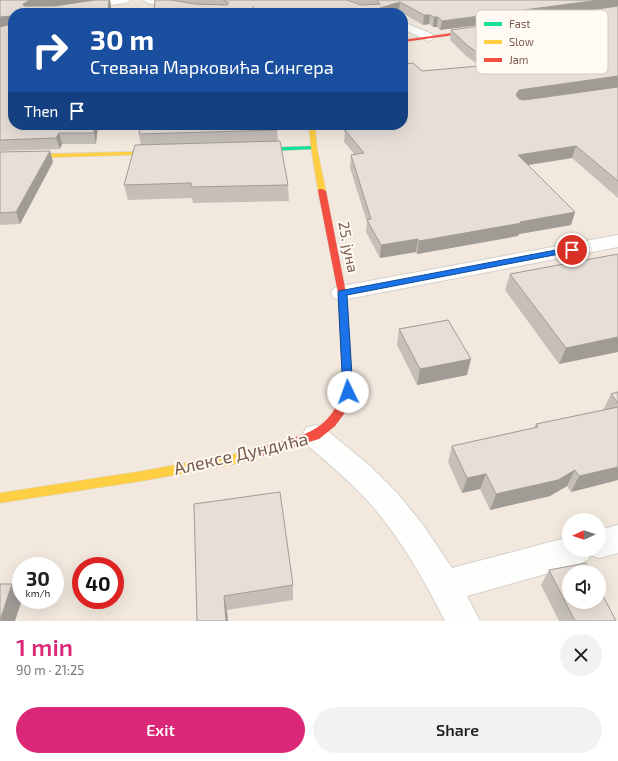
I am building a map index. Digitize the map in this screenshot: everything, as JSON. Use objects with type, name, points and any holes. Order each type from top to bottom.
[{"type":"street","points":[[68,8],[126,0]]},
{"type":"street","points":[[149,0],[169,6],[184,8]]},
{"type":"street","points":[[408,27],[428,37]]},
{"type":"street","points":[[408,40],[476,30]]},
{"type":"street","name":"25. јуна","points":[[312,130],[314,148],[342,293],[348,392],[342,408],[331,423],[315,436]]},
{"type":"street","points":[[243,150],[314,148]]},
{"type":"street","points":[[0,158],[173,152]]},
{"type":"street","points":[[342,293],[618,241]]},
{"type":"street","name":"Алексе Дундића","points":[[0,498],[142,476],[235,459],[315,436],[374,488],[389,505],[445,586],[463,621]]},
{"type":"street","points":[[606,542],[618,539]]},
{"type":"street","points":[[445,586],[562,554]]},
{"type":"shaded area","points":[[0,0],[618,0],[618,621],[0,621]]},
{"type":"building","points":[[0,0],[30,0],[23,4],[24,6],[54,6],[95,0],[109,0],[108,8],[8,8],[8,16],[0,17]]},
{"type":"building","points":[[155,0],[171,0],[195,4],[227,5],[229,3],[223,0],[347,0],[361,5],[380,4],[377,0],[599,0],[524,10],[476,10],[476,16],[442,21],[438,17],[424,15],[400,2],[380,8],[154,8]]},
{"type":"building","points":[[618,6],[618,76],[519,90],[516,95],[519,99],[524,100],[618,87],[618,181],[576,146],[518,155],[575,212],[419,241],[418,239],[381,245],[367,220],[371,219],[351,155],[364,153],[345,130],[408,130],[408,64],[413,63],[422,71],[476,66],[476,74],[608,74],[608,10],[590,10]]},
{"type":"building","points":[[8,25],[8,130],[94,130],[94,133],[59,133],[56,138],[0,140],[0,27]]},
{"type":"building","points":[[476,26],[476,51],[468,46],[451,30]]},
{"type":"building","points":[[140,130],[277,130],[139,134]]},
{"type":"building","points":[[280,141],[288,185],[191,187],[191,183],[124,185],[135,145]]},
{"type":"building","points":[[50,151],[16,212],[0,213],[0,152]]},
{"type":"building","points":[[618,254],[618,337],[566,348],[510,274]]},
{"type":"building","points":[[448,320],[471,359],[420,369],[399,329]]},
{"type":"building","points":[[618,392],[618,403],[611,394]]},
{"type":"building","points":[[618,407],[618,467],[579,476],[575,470],[558,480],[496,494],[486,474],[467,478],[452,446],[538,427],[536,424]]},
{"type":"building","points":[[280,492],[293,585],[224,596],[226,621],[197,621],[194,504]]},
{"type":"building","points":[[586,563],[587,565],[575,565]]},
{"type":"building","points":[[562,568],[562,596],[549,570]]},
{"type":"building","points":[[0,584],[12,584],[0,620]]},
{"type":"building","points":[[606,602],[616,621],[575,621],[569,609],[606,609]]},
{"type":"traffic: fast","points":[[251,150],[314,148]]},
{"type":"traffic: slow","points":[[312,130],[314,148],[322,191]]},
{"type":"traffic: slow","points":[[0,157],[163,153]]},
{"type":"traffic: slow","points":[[0,498],[142,476],[235,459],[260,452]]},
{"type":"traffic: jam","points":[[408,40],[476,31]]},
{"type":"traffic: jam","points":[[260,452],[315,436],[331,423],[342,408],[348,392],[342,293],[322,191]]},
{"type":"route","points":[[348,392],[342,293],[572,250]]}]
